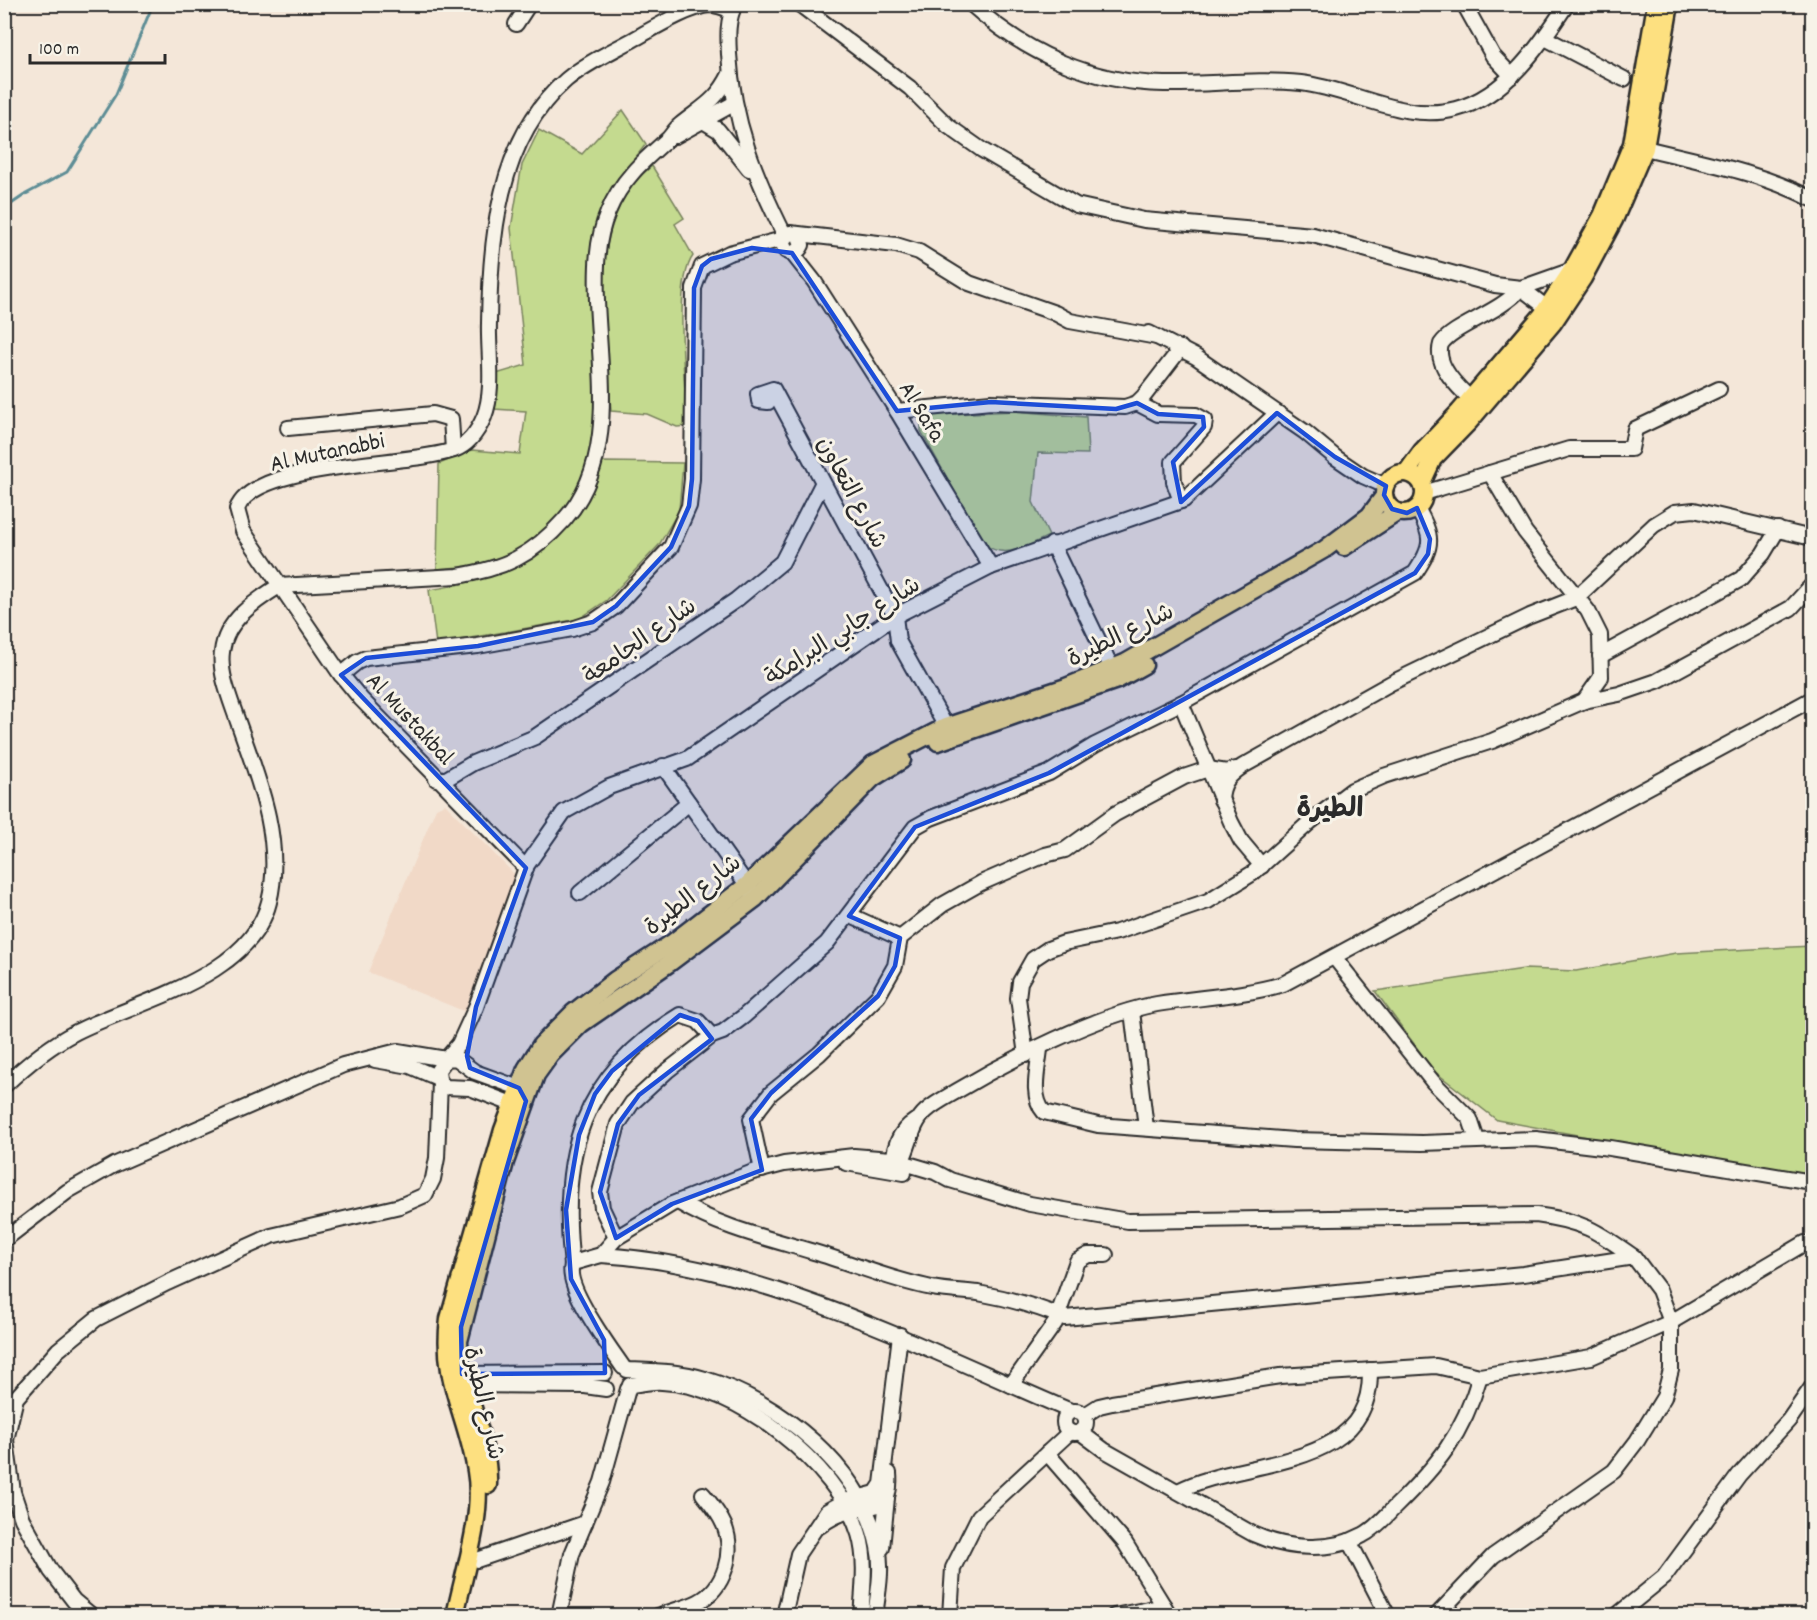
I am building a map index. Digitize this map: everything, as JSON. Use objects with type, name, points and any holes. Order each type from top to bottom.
[{"type":"main road","points":[[1421,495],[1417,477],[1406,473],[1394,475],[1385,491],[1392,509],[1407,513],[1421,495],[1433,459],[1547,308],[1572,270],[1638,146],[1656,4]]},
{"type":"main road","points":[[1406,473],[1422,451],[1476,404],[1553,323],[1583,278],[1614,220],[1638,146],[1670,4]]},
{"type":"main road","name":"شارع الطيرة","points":[[1114,674],[1325,549],[1369,516],[1385,491]]},
{"type":"main road","name":"شارع الطيرة","points":[[455,1616],[471,1545],[477,1488],[459,1381],[461,1327],[505,1162],[519,1098],[551,1054],[581,1024],[668,964],[752,891],[873,778],[948,731],[986,728],[1114,674],[1318,566],[1398,512]]},
{"type":"main road","name":"شارع الطيرة","points":[[459,1381],[473,1414],[486,1459],[488,1478],[477,1560],[464,1616]]},
{"type":"street","points":[[516,24],[529,4]]},
{"type":"street","points":[[453,450],[476,432],[490,396],[490,279],[494,241],[511,163],[526,130],[545,102],[567,79],[658,26],[704,6],[712,4],[733,8],[728,29],[730,74],[742,138],[760,184]]},
{"type":"street","points":[[799,4],[910,88],[948,126],[982,150],[1076,205],[1144,220],[1313,236],[1495,285],[1521,288],[1572,270]]},
{"type":"street","points":[[971,4],[989,21],[1041,54],[1081,71],[1117,80],[1166,84],[1255,80],[1302,83],[1349,93],[1394,108],[1419,113],[1458,109],[1490,93],[1512,76],[1545,38],[1567,4]]},
{"type":"street","points":[[1464,4],[1493,56],[1512,76]]},
{"type":"street","points":[[1545,38],[1624,79]]},
{"type":"street","points":[[4,1086],[49,1047],[76,1032],[196,980],[217,968],[236,954],[264,918],[273,877],[270,823],[222,666],[225,638],[242,614],[258,599],[279,586],[458,576],[488,571],[522,558],[550,535],[571,513],[591,478],[599,442],[601,408],[596,264],[607,214],[631,172],[678,127],[718,96],[730,74]]},
{"type":"street","points":[[670,137],[681,135],[735,103]]},
{"type":"street","points":[[703,121],[718,130],[760,184]]},
{"type":"street","points":[[1638,146],[1755,174],[1787,186],[1812,199]]},
{"type":"street","name":"Al Safa","points":[[760,184],[814,281],[897,411],[991,567]]},
{"type":"street","points":[[341,675],[357,662],[380,655],[478,646],[572,629],[593,622],[616,606],[671,547],[689,506],[692,479],[694,288],[697,276],[702,266],[711,259],[752,248],[836,238],[896,245],[919,252],[969,283],[1055,313],[1070,321],[1157,337],[1181,348],[1385,491]]},
{"type":"street","points":[[1521,288],[1547,308]]},
{"type":"street","points":[[1476,404],[1456,385],[1441,359],[1442,344],[1450,335],[1509,302],[1521,288]]},
{"type":"street","points":[[897,411],[991,402],[1116,409],[1137,403],[1181,348]]},
{"type":"street","name":"شارع التعاون","points":[[773,389],[822,484],[895,616],[898,641],[948,731]]},
{"type":"street","points":[[616,1238],[602,1208],[600,1192],[618,1124],[639,1095],[712,1036],[723,1032],[743,1017],[780,982],[807,962],[827,943],[900,843],[915,827],[932,818],[1049,773],[1095,745],[1181,703],[1415,573],[1428,554],[1430,539],[1421,495],[1569,449],[1631,449],[1635,429],[1719,389]]},
{"type":"street","points":[[1137,403],[1158,414],[1196,415],[1205,420],[1204,427],[1173,462],[1174,482],[1181,501]]},
{"type":"street","points":[[288,428],[433,414],[451,419],[453,450]]},
{"type":"street","name":"شارع جابي البرامكة","points":[[476,1007],[526,868],[541,841],[564,812],[609,787],[687,759],[830,663],[895,616],[991,567],[1181,501],[1198,489],[1277,414]]},
{"type":"street","name":"Al Mutanabbi","points":[[279,586],[239,522],[237,509],[243,497],[285,478],[324,469],[453,450]]},
{"type":"street","points":[[1490,473],[1525,532],[1588,611],[1600,635],[1601,677],[1584,701]]},
{"type":"street","name":"شارع الجامعة","points":[[436,779],[446,779],[473,763],[535,737],[736,600],[782,562],[822,484]]},
{"type":"street","points":[[1221,800],[1222,786],[1226,778],[1243,766],[1391,683],[1530,616],[1576,598],[1654,525],[1675,512],[1694,510],[1812,538]]},
{"type":"street","points":[[1600,656],[1741,579],[1763,555],[1778,529]]},
{"type":"street","points":[[1052,544],[1114,674]]},
{"type":"street","points":[[1026,1055],[1018,998],[1020,982],[1033,959],[1064,943],[1117,932],[1208,901],[1232,888],[1262,866],[1310,822],[1352,790],[1384,776],[1492,741],[1584,701],[1619,694],[1657,681],[1791,608],[1812,585]]},
{"type":"street","name":"Al Mustakbal","points":[[279,586],[341,675],[436,779],[526,868]]},
{"type":"street","points":[[601,1255],[616,1238],[678,1202],[762,1170],[784,1164],[869,1156],[889,1147],[906,1136],[926,1111],[975,1081],[1026,1055],[1132,1011],[1156,1004],[1257,992],[1283,984],[1812,699]]},
{"type":"street","points":[[1181,703],[1221,800],[1241,841],[1262,866]]},
{"type":"street","points":[[663,766],[752,891]]},
{"type":"street","points":[[762,1170],[751,1119],[771,1093],[819,1054],[878,996],[895,966],[900,938],[942,905],[981,883],[1045,855],[1065,850],[1115,814],[1184,777],[1208,769],[1227,772],[1243,766]]},
{"type":"street","points":[[580,893],[689,803]]},
{"type":"street","points":[[849,915],[900,938]]},
{"type":"street","points":[[1334,957],[1433,1082],[1470,1119],[1477,1140]]},
{"type":"street","points":[[92,1616],[74,1601],[51,1570],[22,1519],[14,1492],[6,1440],[16,1398],[58,1350],[96,1319],[166,1283],[271,1236],[364,1215],[416,1200],[425,1195],[433,1179],[440,1128],[440,1066],[459,1044],[476,1007]]},
{"type":"street","points":[[468,1067],[469,1041],[476,1007]]},
{"type":"street","points":[[1132,1011],[1146,1128]]},
{"type":"street","points":[[559,1616],[572,1554],[602,1482],[632,1378],[604,1341],[573,1286],[570,1273],[572,1265],[567,1221],[568,1183],[579,1135],[595,1094],[612,1071],[651,1034],[680,1015],[698,1021],[712,1036]]},
{"type":"street","points":[[1040,1049],[1036,1101],[1044,1112],[1098,1125],[1293,1140],[1422,1143],[1536,1139],[1610,1148],[1812,1182]]},
{"type":"street","points":[[4,1240],[68,1191],[114,1165],[343,1065],[398,1052],[446,1059],[456,1058],[519,1098]]},
{"type":"street","points":[[367,1059],[396,1062],[439,1080],[445,1087],[519,1098]]},
{"type":"street","points":[[440,1128],[450,1100],[462,1089]]},
{"type":"street","points":[[897,1165],[906,1136]]},
{"type":"street","points":[[906,1136],[913,1160],[923,1168],[950,1180],[1030,1204],[1128,1221],[1536,1215],[1564,1219],[1595,1229],[1634,1257],[1659,1290],[1671,1322],[1671,1370],[1664,1397],[1637,1441],[1614,1471],[1493,1556],[1436,1616]]},
{"type":"street","points":[[869,1156],[934,1180],[950,1180]]},
{"type":"street","points":[[823,1161],[923,1168]]},
{"type":"street","points":[[678,1202],[701,1216],[735,1230],[816,1253],[889,1278],[935,1288],[981,1294],[1074,1318],[1523,1274],[1634,1257]]},
{"type":"street","points":[[1480,1376],[1465,1422],[1427,1476],[1365,1534],[1349,1541],[1306,1547],[1270,1542],[1104,1450],[1075,1432],[1064,1422],[1066,1415],[1112,1403],[1280,1376],[1436,1366],[1480,1376],[1591,1358],[1671,1322],[1805,1243]]},
{"type":"street","points":[[572,1265],[578,1261],[601,1255],[637,1257],[727,1276],[900,1335],[1078,1413],[1086,1423],[1047,1453],[979,1516],[953,1568],[950,1616]]},
{"type":"street","points":[[1011,1385],[1059,1315],[1077,1261],[1088,1255],[1106,1255]]},
{"type":"street","points":[[862,1504],[879,1490],[887,1447],[900,1335]]},
{"type":"street","points":[[604,1341],[607,1371],[603,1381],[617,1409],[619,1425]]},
{"type":"street","points":[[459,1381],[607,1371],[614,1366],[625,1369],[681,1373],[729,1388],[753,1399],[812,1441],[849,1481],[862,1504],[879,1548],[880,1568]]},
{"type":"street","points":[[1178,1491],[1198,1481],[1292,1460],[1316,1451],[1334,1440],[1362,1415],[1366,1406],[1370,1370]]},
{"type":"street","points":[[459,1381],[494,1386],[585,1386],[618,1394],[629,1387],[662,1382],[728,1400],[770,1424],[823,1472],[847,1506],[863,1549],[861,1616]]},
{"type":"street","points":[[473,1414],[478,1400],[494,1386]]},
{"type":"street","points":[[1616,1616],[1664,1577],[1739,1475],[1788,1420],[1812,1387]]},
{"type":"street","points":[[876,1616],[890,1478],[887,1447]]},
{"type":"street","points":[[1047,1453],[1125,1544],[1167,1611],[1114,1616]]},
{"type":"street","points":[[658,1616],[698,1602],[711,1593],[727,1564],[730,1549],[724,1524],[702,1494]]},
{"type":"street","points":[[784,1616],[798,1554],[831,1507],[862,1504],[879,1507],[887,1498]]},
{"type":"street","points":[[477,1560],[585,1523]]},
{"type":"street","points":[[1349,1541],[1388,1616]]},
{"type":"highlighted area","points":[[752,248],[792,253],[897,411],[991,402],[1116,409],[1137,403],[1158,414],[1203,417],[1204,427],[1173,462],[1181,502],[1277,413],[1335,457],[1386,486],[1384,495],[1392,509],[1407,513],[1417,508],[1430,539],[1428,554],[1415,573],[1049,773],[915,827],[849,916],[900,938],[895,966],[878,996],[771,1093],[751,1119],[762,1170],[672,1204],[616,1238],[600,1192],[618,1124],[639,1095],[712,1039],[698,1021],[680,1015],[612,1071],[595,1094],[579,1135],[566,1210],[571,1279],[604,1340],[605,1373],[462,1374],[461,1327],[526,1101],[519,1088],[470,1068],[467,1056],[476,1007],[526,868],[341,675],[366,658],[478,646],[593,622],[616,606],[671,547],[689,506],[692,479],[694,288],[702,266],[711,259]]},
{"type":"shaded area","points":[[445,804],[515,875],[466,1012],[368,972],[436,808]]},
{"type":"green space","points":[[623,110],[646,144],[608,197],[595,234],[590,270],[590,307],[595,419],[590,454],[579,488],[558,519],[531,544],[517,552],[488,562],[437,569],[439,464],[472,450],[520,454],[526,411],[494,409],[496,374],[526,365],[511,228],[522,165],[539,130],[582,154]]},
{"type":"green space","points":[[652,166],[684,218],[675,224],[693,256],[687,269],[683,288],[682,312],[687,426],[677,427],[647,414],[611,411],[603,313],[603,279],[607,246],[615,216],[630,189]]},
{"type":"green space","points":[[1014,411],[1086,417],[1088,454],[1038,453],[1033,502],[1049,536],[1017,550],[1000,551],[984,544],[921,431],[921,422],[931,415]]},
{"type":"green space","points":[[603,462],[683,463],[679,510],[659,545],[607,600],[579,619],[436,644],[429,590],[488,576],[536,553],[557,536],[575,516],[590,491]]},
{"type":"green space","points":[[1812,946],[1812,1179],[1497,1120],[1434,1071],[1375,991],[1524,969],[1576,971],[1676,953]]},
{"type":"waterway","points":[[4,209],[67,172],[116,94],[153,4]]},
{"type":"district","name":"الطيرة","points":[[1330,807]]}]
